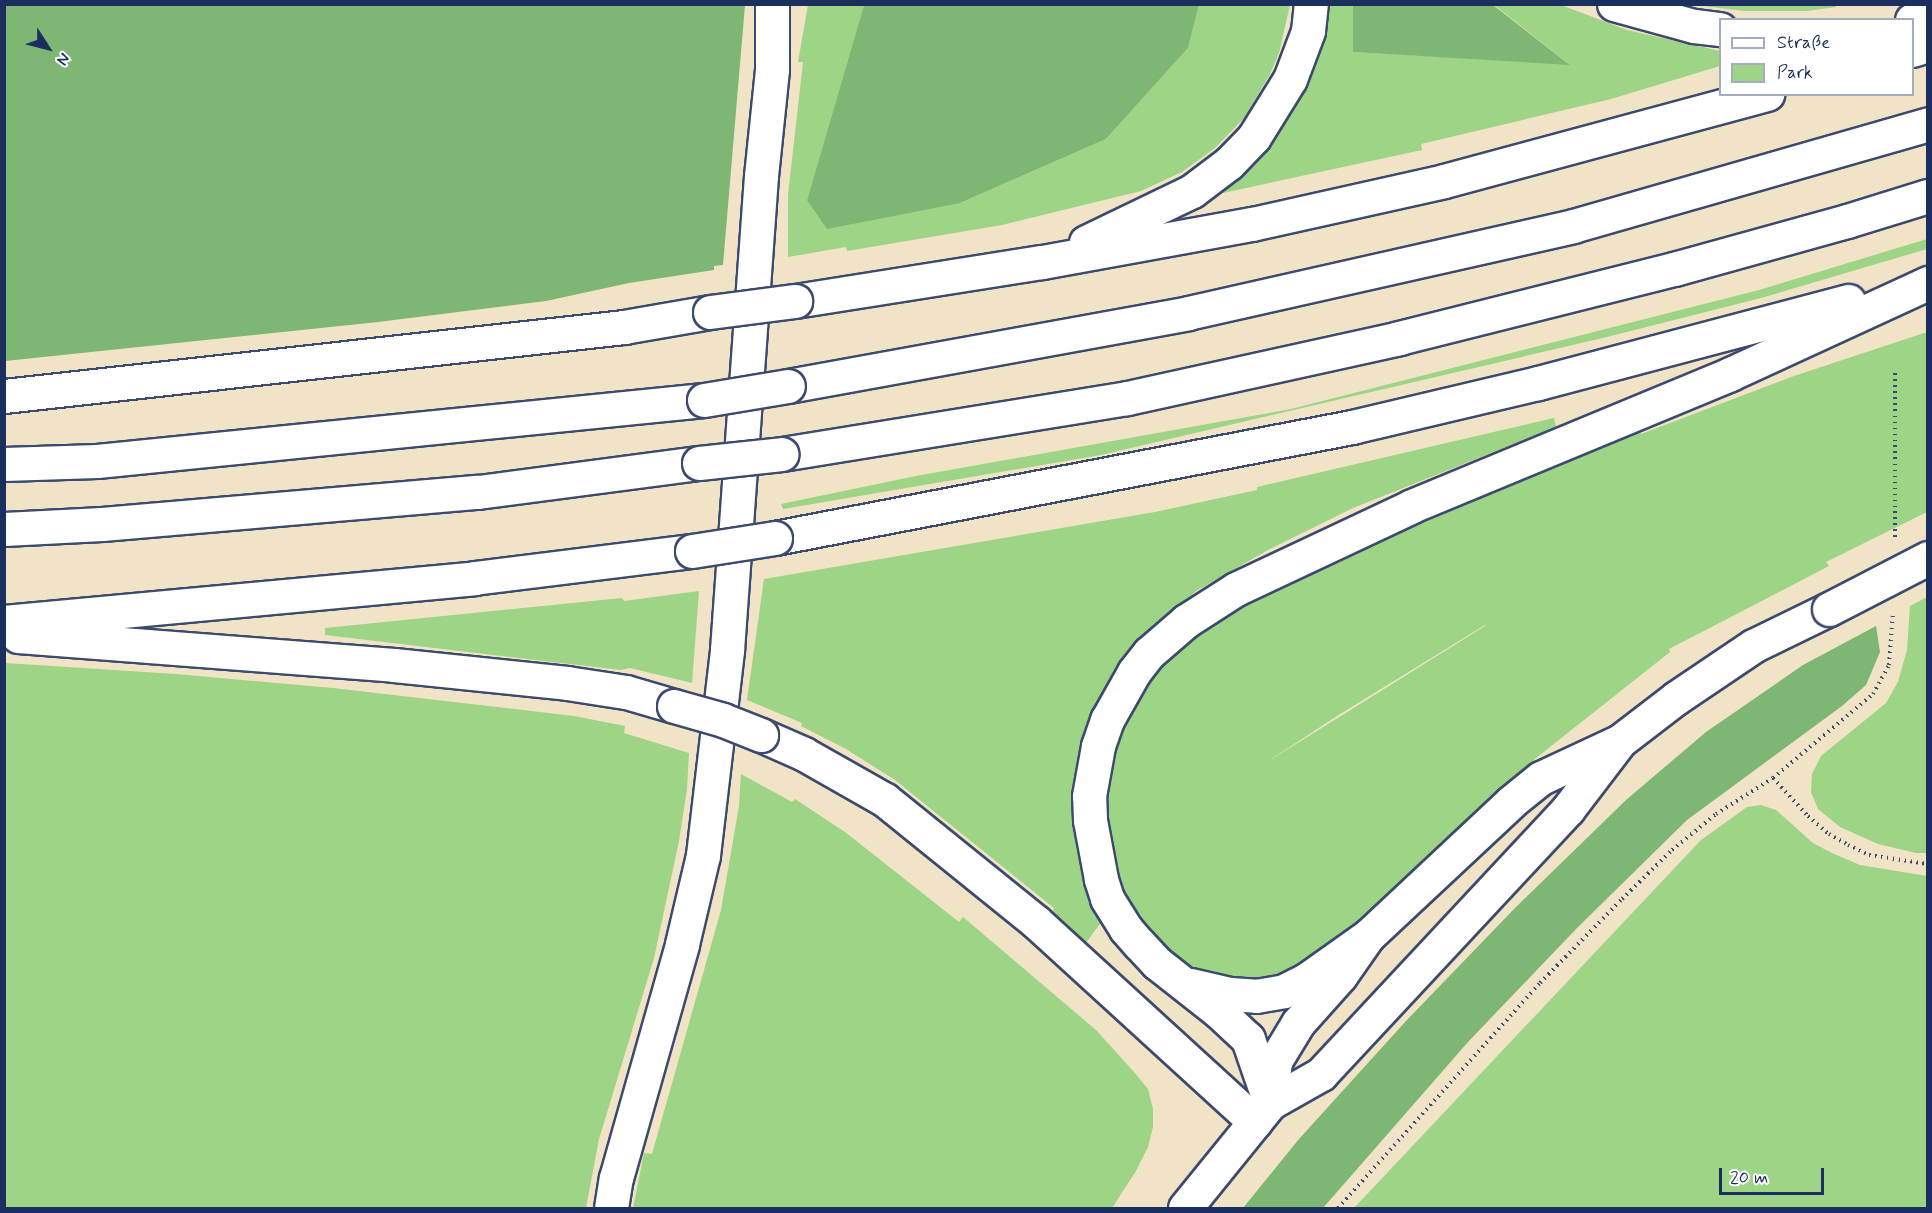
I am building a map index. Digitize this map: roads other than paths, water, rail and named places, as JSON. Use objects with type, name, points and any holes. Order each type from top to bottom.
[{"type":"main road","points":[[611,1209],[619,1167],[680,955],[703,855],[727,650],[761,176],[772,69],[772,4]]},
{"type":"main road","points":[[772,69],[791,4]]},
{"type":"main road","points":[[1042,262],[1192,191],[1229,163],[1254,137],[1290,79],[1308,31],[1311,4]]},
{"type":"main road","points":[[1614,4],[1653,16],[1719,29]]},
{"type":"main road","points":[[4,396],[566,334],[1042,262],[1252,224],[1444,182],[1760,96]]},
{"type":"main road","points":[[4,464],[97,461],[704,400],[788,386],[1188,313],[1573,226],[1928,124]]},
{"type":"main road","points":[[4,529],[102,524],[478,492],[782,454],[1127,398],[1388,340],[1674,269],[1847,221],[1928,195]]},
{"type":"main road","points":[[4,622],[463,579],[775,538],[1353,427],[1767,325],[1928,276]]},
{"type":"main road","points":[[1263,1113],[1248,1039],[1218,1011],[1157,963],[1126,929],[1107,898],[1101,879],[1090,820],[1089,796],[1098,746],[1107,720],[1134,672],[1149,654],[1211,603],[1317,550],[1494,471],[1730,374],[1928,283]]},
{"type":"main road","points":[[1181,983],[1230,994],[1256,996],[1284,991],[1306,980],[1368,936],[1474,835],[1541,778],[1620,741],[1676,698],[1753,646],[1928,558]]},
{"type":"main road","points":[[4,635],[384,664],[567,683],[626,692],[723,720],[804,754],[885,800],[1035,921],[1263,1113]]},
{"type":"main road","points":[[1185,1209],[1263,1113],[1321,1074],[1560,818],[1620,741]]},
{"type":"main road","points":[[1263,1113],[1275,1061],[1298,1023],[1340,976],[1368,936]]}]
